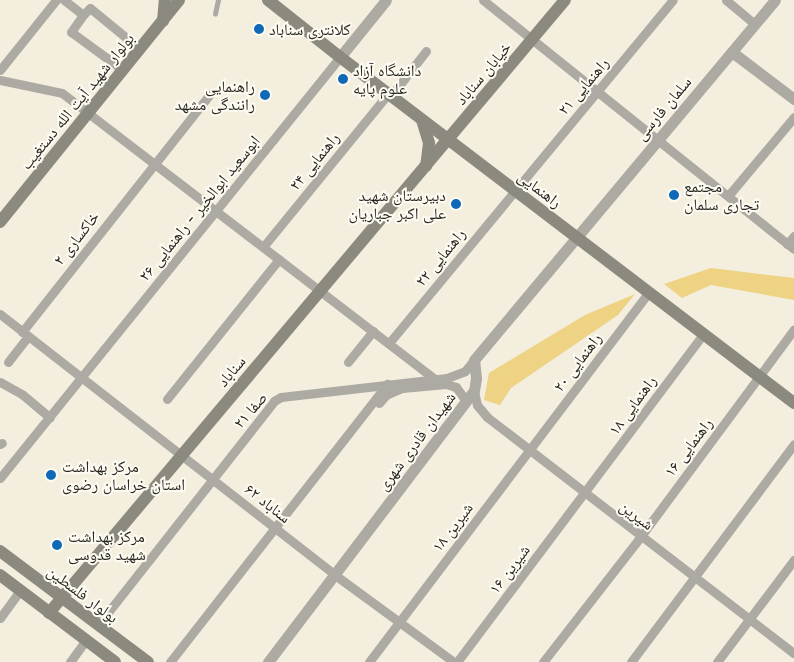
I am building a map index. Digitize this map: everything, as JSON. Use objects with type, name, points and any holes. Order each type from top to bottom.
[{"type":"main road","points":[[163,21],[165,0]]},
{"type":"main road","name":"بولوار شهید آیت الله دستغیب","points":[[0,222],[179,0]]},
{"type":"main road","name":"راهنمایی","points":[[268,0],[448,140],[794,403]]},
{"type":"main road","name":"خیابان سناباد","points":[[426,166],[565,0]]},
{"type":"main road","points":[[422,120],[429,143],[426,166]]},
{"type":"main road","name":"سناباد","points":[[61,598],[426,166]]},
{"type":"main road","name":"بولوار فلسطین","points":[[0,551],[148,662]]},
{"type":"main road","points":[[0,575],[115,662]]},
{"type":"main road","points":[[49,612],[61,598]]},
{"type":"street","points":[[0,70],[56,0]]},
{"type":"street","points":[[64,0],[83,15]]},
{"type":"street","points":[[340,57],[386,0]]},
{"type":"street","points":[[483,0],[791,247],[794,236]]},
{"type":"street","name":"راهنمایی ۲۱","points":[[514,190],[598,92],[673,0]]},
{"type":"street","points":[[726,0],[755,24]]},
{"type":"street","name":"سلمان فارسی","points":[[576,237],[774,0]]},
{"type":"street","points":[[123,70],[71,32],[83,15],[90,8],[140,48]]},
{"type":"street","name":"راهنمایی ۲۴","points":[[263,247],[426,51]]},
{"type":"street","points":[[732,52],[794,99]]},
{"type":"street","name":"ابوسعید ابوالخیر - راهنمایی ۲۶","points":[[0,478],[340,57]]},
{"type":"street","points":[[0,80],[62,93],[435,379]]},
{"type":"street","name":"خاکساری ۲","points":[[8,362],[25,334],[154,164],[210,94]]},
{"type":"street","points":[[728,196],[794,117]]},
{"type":"street","name":"راهنمایی ۲۲","points":[[389,343],[514,190]]},
{"type":"street","points":[[474,360],[576,237]]},
{"type":"street","points":[[167,399],[279,259]]},
{"type":"street","name":"راهنمایی ۲۰","points":[[529,451],[649,292]]},
{"type":"street","name":"سناباد ۶۲","points":[[0,314],[213,478],[335,575],[455,662]]},
{"type":"street","name":"راهنمایی ۱۶","points":[[543,662],[640,536],[794,329]]},
{"type":"street","points":[[348,362],[373,331]]},
{"type":"street","name":"راهنمایی ۱۸","points":[[585,493],[703,334]]},
{"type":"street","name":"صفا ۲۱","points":[[98,625],[274,402],[281,397],[447,378],[464,372],[474,360]]},
{"type":"street","name":"شهیدان قادری شهری","points":[[268,662],[474,391],[476,378],[474,360]]},
{"type":"street","points":[[0,382],[23,394],[50,418]]},
{"type":"street","points":[[170,662],[274,526],[387,384]]},
{"type":"street","points":[[343,438],[356,431],[386,395],[402,388],[446,384],[456,386],[466,401]]},
{"type":"street","name":"شیرین","points":[[474,391],[477,404],[488,417],[529,451],[794,653]]},
{"type":"street","points":[[631,662],[794,444]]},
{"type":"street","name":"شیرین ۱۸","points":[[368,662],[529,451]]},
{"type":"street","name":"شیرین ۱۶","points":[[455,662],[585,493]]},
{"type":"street","points":[[717,662],[794,560]]},
{"type":"street","points":[[0,618],[17,595]]},
{"type":"street","points":[[70,662],[86,640]]},
{"type":"lane","points":[[215,14],[218,0]]},
{"type":"shaded area","points":[[711,268],[794,278],[794,300],[711,285],[682,298],[664,284]]},
{"type":"shaded area","points":[[635,294],[618,315],[511,388],[500,405],[484,400],[489,373],[585,315]]},
{"type":"place","name":"کلانتری سناباد","points":[[259,29]]},
{"type":"place","name":"دانشگاه آزاد علوم پایه","points":[[343,79]]},
{"type":"place","name":"راهنمایی رانندگی مشهد","points":[[265,95]]},
{"type":"place","name":"مجتمع تجاری سلمان","points":[[674,195]]},
{"type":"place","name":"دبیرستان شهید علی اکبر جباریان","points":[[456,204]]},
{"type":"place","name":"مرکز بهداشت استان خراسان رضوی","points":[[51,475]]},
{"type":"place","name":"مرکز بهداشت شهید قدوسی","points":[[57,545]]}]
